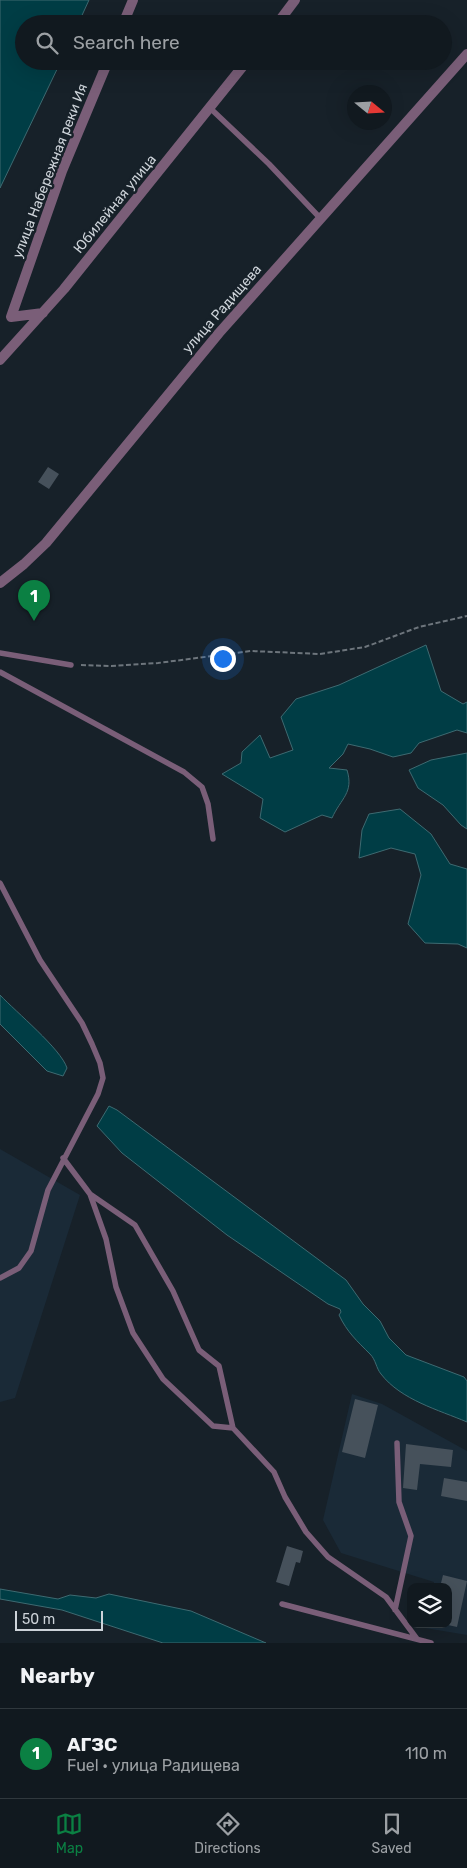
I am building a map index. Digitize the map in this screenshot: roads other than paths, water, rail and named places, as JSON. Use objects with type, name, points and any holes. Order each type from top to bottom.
[{"type":"street","points":[[127,15],[133,0]]},
{"type":"street","points":[[284,15],[296,0]]},
{"type":"street","name":"улица Радищева","points":[[452,70],[467,54]]},
{"type":"street","name":"улица Набережная реки Ия","points":[[44,313],[10,317],[62,171],[104,70]]},
{"type":"street","name":"Юбилейная улица","points":[[0,360],[44,313],[240,70]]},
{"type":"street","name":"улица Радищева","points":[[0,583],[24,564],[46,542],[219,333],[452,70]]},
{"type":"lane","points":[[210,108],[270,164],[321,220]]},
{"type":"lane","points":[[0,653],[71,664]]},
{"type":"lane","points":[[0,672],[184,772],[202,787],[208,804],[213,839]]},
{"type":"lane","points":[[0,882],[40,960],[82,1023],[100,1063],[103,1078],[98,1094],[48,1190],[30,1251],[19,1268],[0,1278]]},
{"type":"lane","points":[[63,1158],[90,1194],[106,1239],[116,1287],[133,1333],[163,1379],[213,1426],[233,1428]]},
{"type":"lane","points":[[90,1194],[135,1225],[173,1291],[199,1350],[218,1366],[233,1428],[274,1472],[285,1497],[306,1532],[328,1557],[386,1598],[417,1639]]},
{"type":"lane","points":[[395,1610],[411,1536],[399,1502],[397,1443]]},
{"type":"lane","points":[[282,1604],[431,1643]]},
{"type":"place","name":"АГЗС","points":[[34,621]]}]
